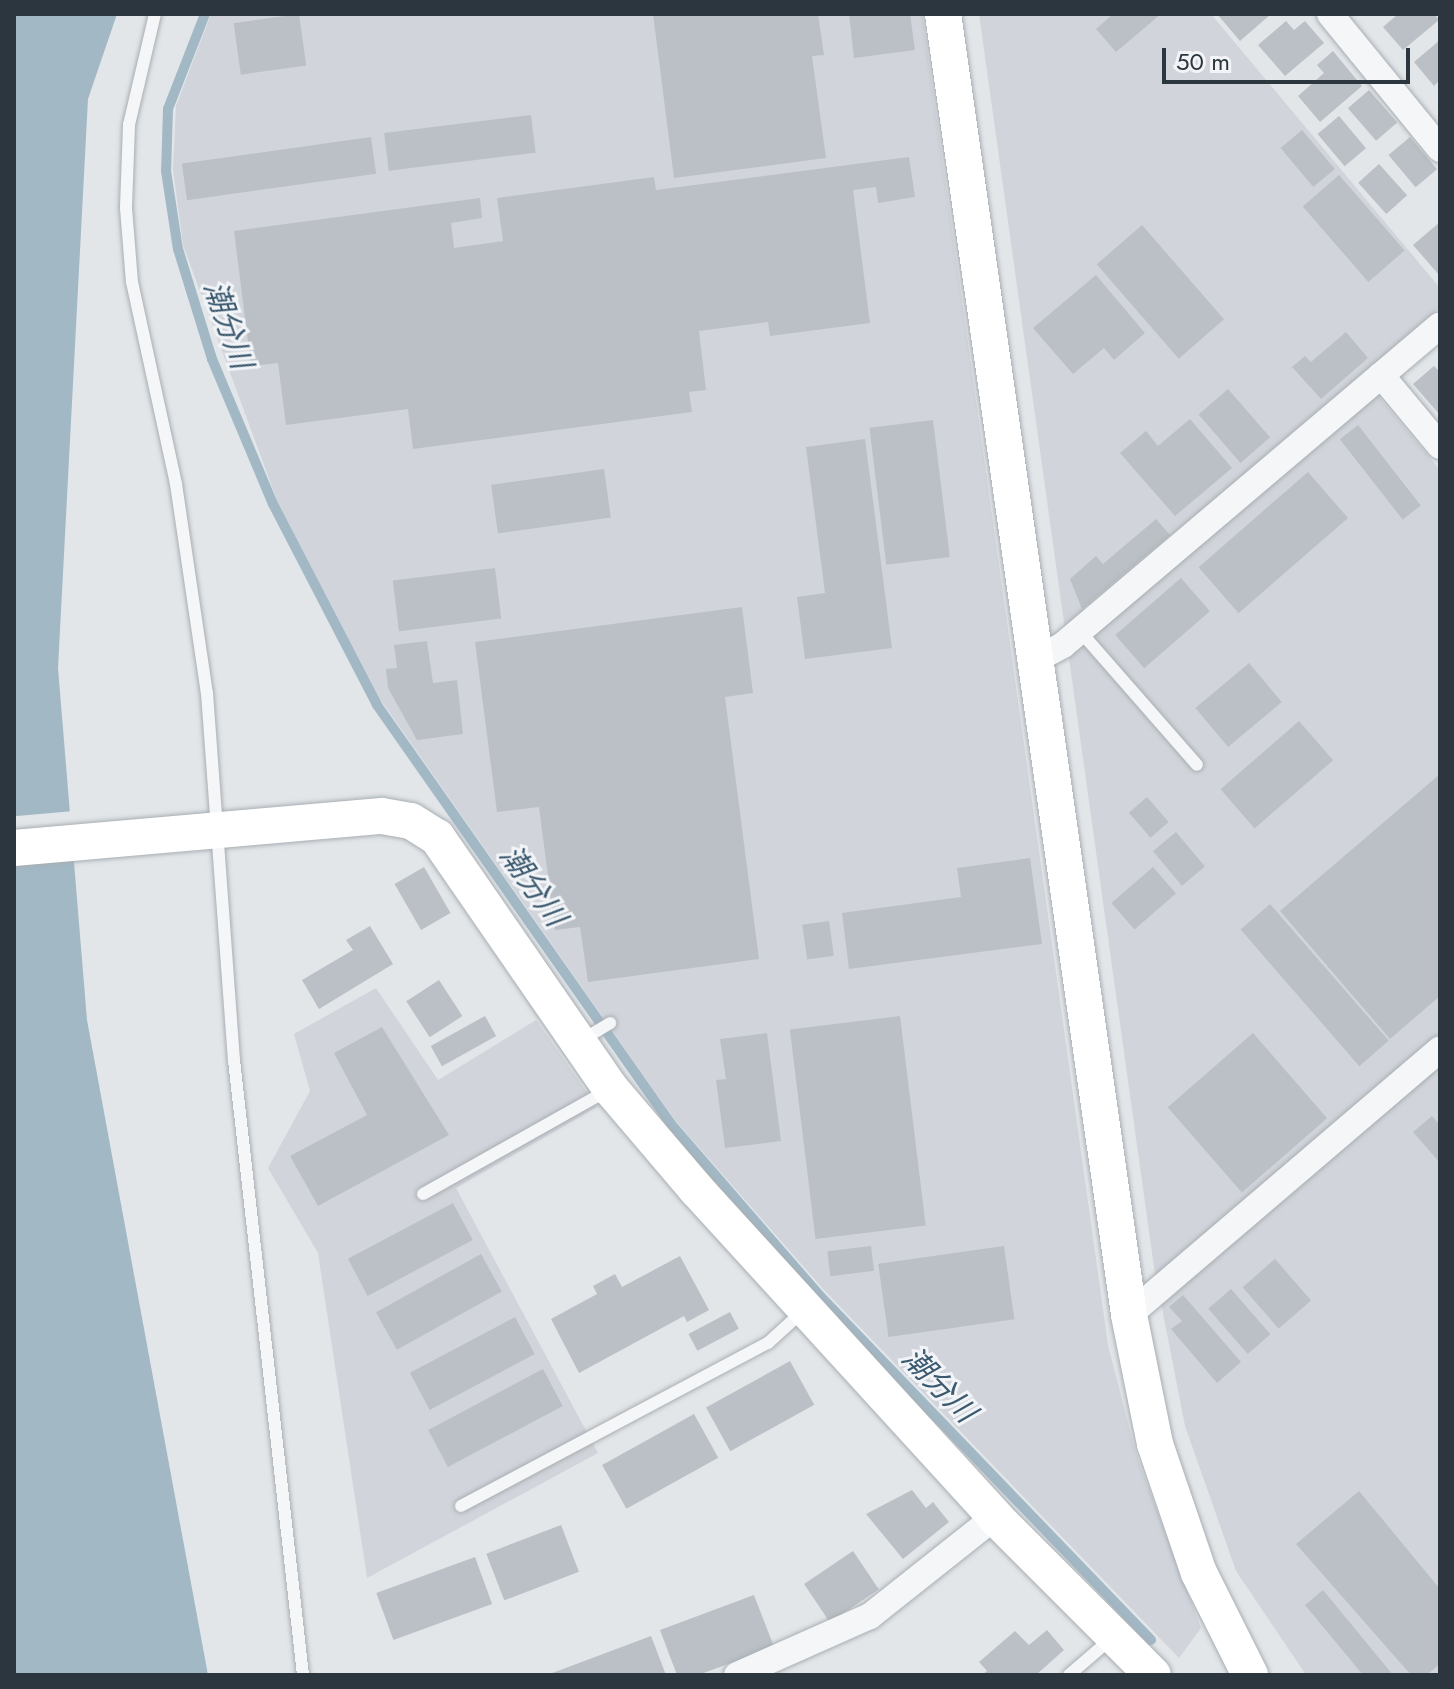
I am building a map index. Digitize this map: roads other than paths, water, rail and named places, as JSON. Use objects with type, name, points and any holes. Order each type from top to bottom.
[{"type":"street","points":[[944,14],[1129,1315],[1160,1458],[1199,1573],[1250,1675]]},
{"type":"street","points":[[1330,14],[1440,149]]},
{"type":"street","points":[[1035,660],[1079,630],[1440,325]]},
{"type":"street","points":[[1381,375],[1440,446]]},
{"type":"street","points":[[14,848],[382,816],[411,821],[437,837],[587,1036],[611,1089],[805,1309],[995,1517],[1112,1638],[1153,1675]]},
{"type":"street","points":[[1129,1315],[1440,1049]]},
{"type":"street","points":[[737,1675],[870,1616],[995,1517]]},
{"type":"lane","points":[[155,14],[129,125],[126,208],[132,282],[176,484],[207,832],[303,1675]]},
{"type":"lane","points":[[1079,630],[1197,765]]},
{"type":"lane","points":[[587,1036],[610,1023]]},
{"type":"lane","points":[[423,1194],[611,1089]]},
{"type":"lane","points":[[461,1506],[768,1343],[805,1309]]},
{"type":"lane","points":[[1069,1675],[1112,1638]]},
{"type":"water","points":[[14,14],[117,14],[88,99],[58,668],[87,1020],[208,1675],[14,1675]]},
{"type":"waterway","name":"潮分川","points":[[205,14],[168,109],[166,171],[178,249],[212,359],[273,504],[377,705],[671,1124],[821,1297],[1151,1640]]}]
